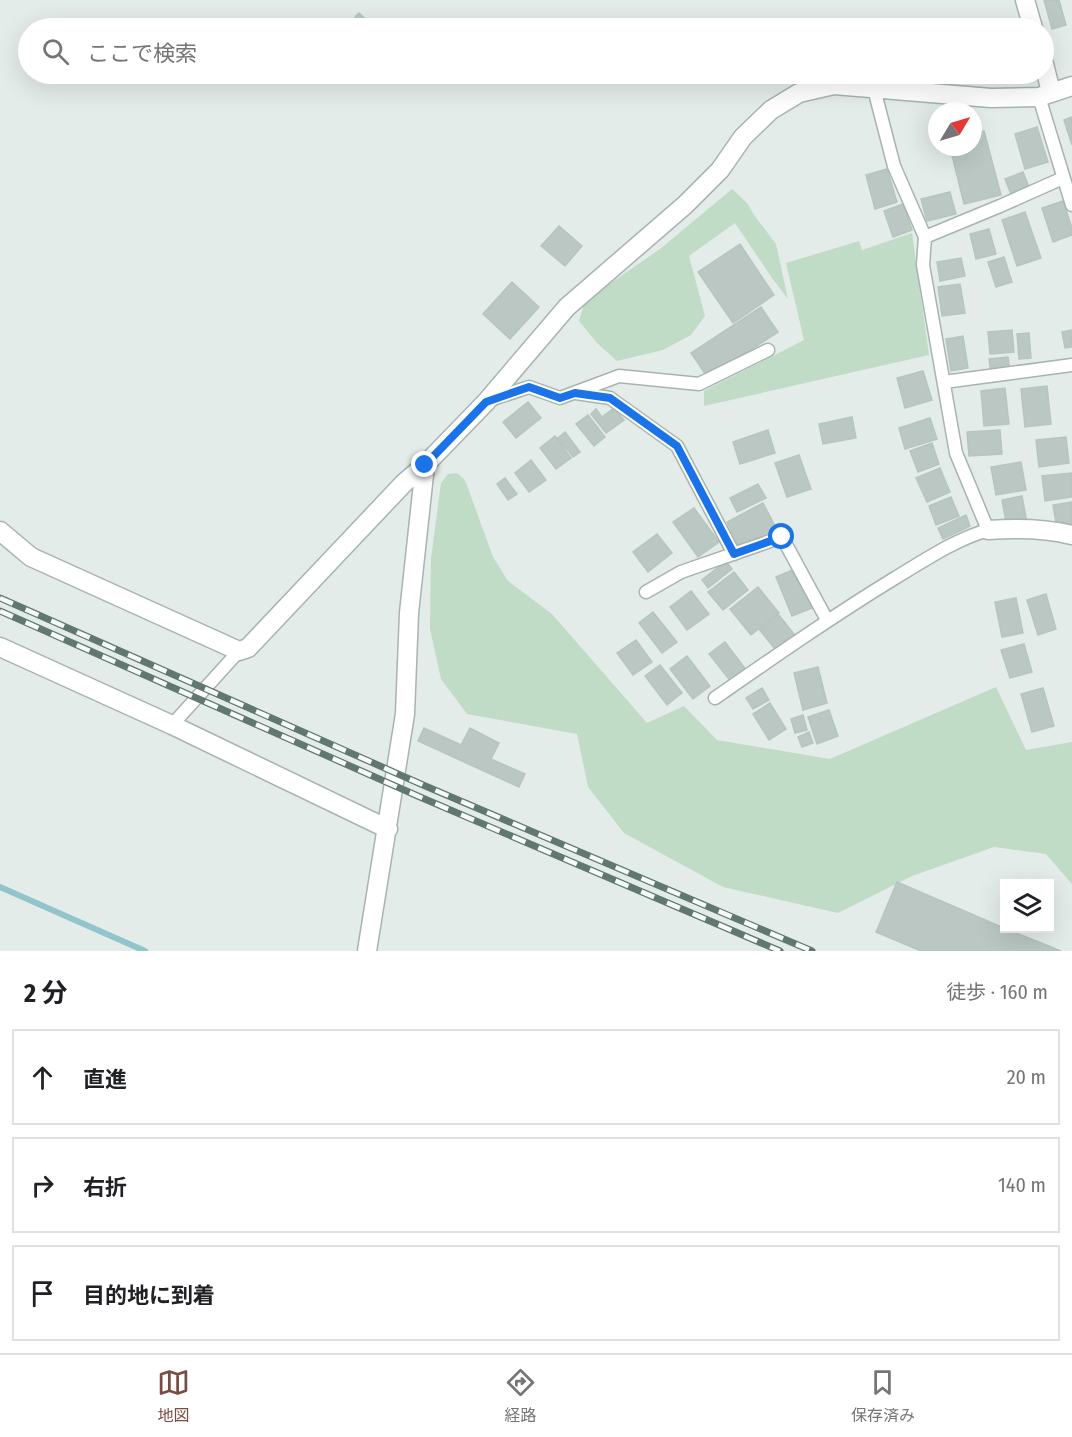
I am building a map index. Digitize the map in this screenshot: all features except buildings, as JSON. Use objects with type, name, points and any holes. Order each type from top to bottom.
[{"type":"street","points":[[1025,0],[1030,18]]},
{"type":"street","points":[[1045,84],[1045,94]]},
{"type":"street","points":[[0,531],[31,557],[239,651],[248,648],[404,483],[425,465],[486,402],[567,307],[685,205],[720,170],[743,137],[771,110],[800,93],[834,86],[991,98],[1045,94],[1072,86]]},
{"type":"street","points":[[368,951],[405,714],[409,613],[425,465]]},
{"type":"street","points":[[988,530],[1017,528],[1059,531],[1072,535]]},
{"type":"street","points":[[0,647],[172,725],[388,829]]},
{"type":"lane","points":[[715,698],[827,620],[941,550],[968,536],[988,530],[956,453],[923,265],[925,237],[894,166],[874,89]]},
{"type":"lane","points":[[1045,94],[1063,178],[1072,205]]},
{"type":"lane","points":[[925,237],[1063,178]]},
{"type":"lane","points":[[486,402],[529,387],[560,398],[619,376],[699,384],[768,350]]},
{"type":"lane","points":[[944,382],[1072,365]]},
{"type":"lane","points":[[575,393],[610,398],[677,446],[734,554]]},
{"type":"lane","points":[[646,592],[681,572],[782,537],[827,620]]},
{"type":"lane","points":[[172,725],[239,651]]},
{"type":"green space","points":[[732,189],[747,203],[776,244],[788,299],[735,223],[689,256],[705,316],[691,335],[663,350],[617,361],[597,343],[579,321],[585,301],[660,249]]},
{"type":"green space","points":[[912,233],[929,355],[704,406],[704,391],[804,340],[786,263],[859,241],[862,250]]},
{"type":"green space","points":[[457,473],[465,480],[493,557],[508,581],[552,614],[647,723],[684,706],[717,740],[830,759],[996,687],[1026,750],[1072,742],[1072,884],[1046,854],[994,847],[912,876],[838,913],[723,887],[624,833],[588,787],[577,734],[467,714],[441,679],[430,629],[431,559],[441,483],[448,474]]},
{"type":"waterway","points":[[0,887],[145,951]]},
{"type":"railway","points":[[0,598],[423,785],[812,951]]},
{"type":"railway","points":[[0,611],[420,797],[780,951]]},
{"type":"route","points":[[425,465],[486,402],[529,387],[560,398],[575,393],[610,398],[677,446],[734,554],[782,537]]}]
